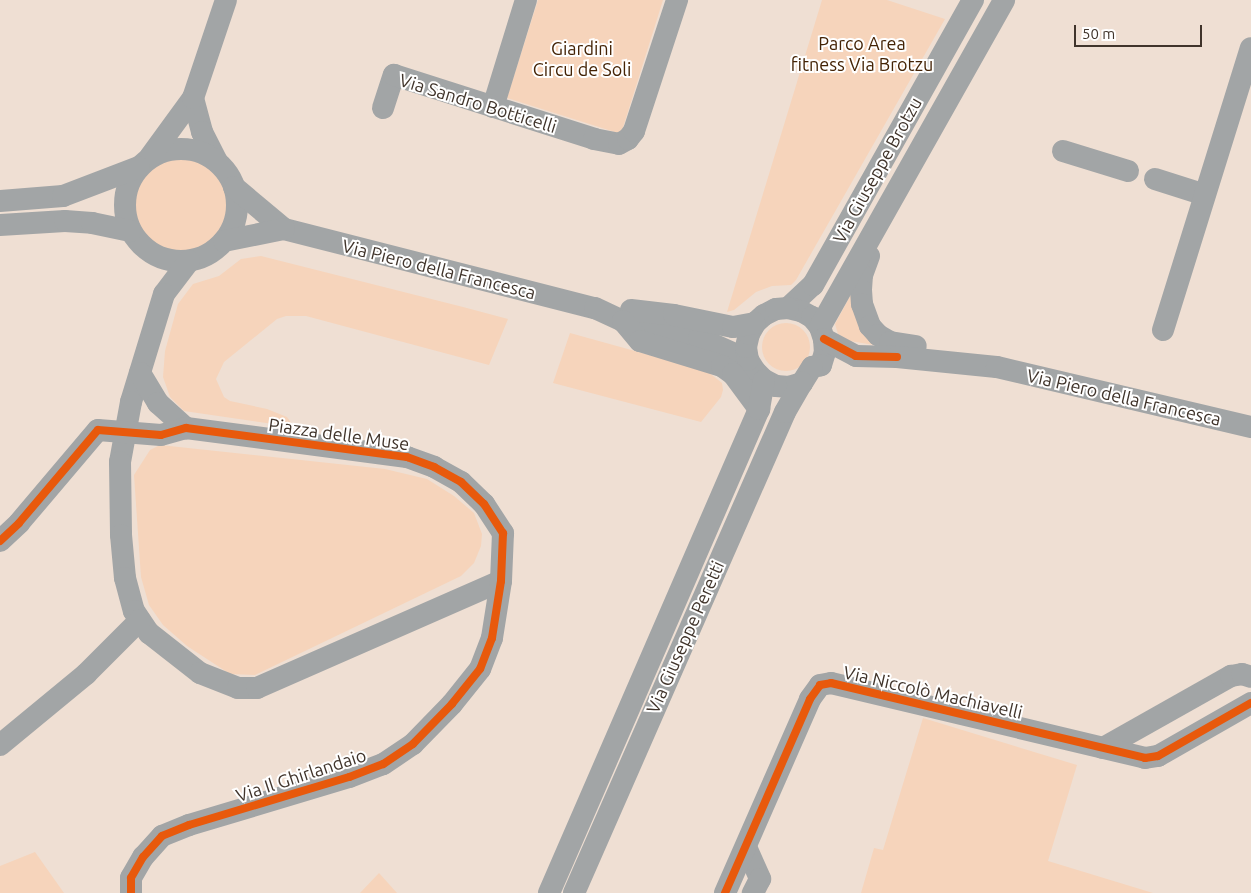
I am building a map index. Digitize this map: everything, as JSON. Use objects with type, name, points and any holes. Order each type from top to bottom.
[{"type":"street","points":[[164,294],[149,252],[130,231],[126,220],[125,198],[127,186],[193,98],[226,0]]},
{"type":"street","points":[[493,107],[526,0]]},
{"type":"street","name":"Via Sandro Botticelli","points":[[383,108],[394,75],[594,139],[619,144],[628,139],[634,132],[676,0]]},
{"type":"street","name":"Via Giuseppe Brotzu","points":[[788,308],[813,285],[973,0]]},
{"type":"street","name":"Via Giuseppe Brotzu","points":[[822,333],[884,215],[1004,0]]},
{"type":"street","points":[[1163,330],[1251,48]]},
{"type":"street","points":[[149,252],[169,260],[189,261],[208,254],[224,240],[232,229],[236,215],[234,187],[229,176],[217,162],[202,132],[193,98]]},
{"type":"street","points":[[0,201],[63,196],[144,162],[164,150],[180,148],[204,153],[217,162]]},
{"type":"street","points":[[1062,150],[1128,171]]},
{"type":"street","points":[[1155,179],[1205,195]]},
{"type":"street","name":"Via Piero della Francesca","points":[[234,187],[284,229],[595,308],[623,320],[699,338],[748,360]]},
{"type":"street","name":"Via Giuseppe Brotzu","points":[[870,326],[862,304],[862,275],[878,238],[884,215]]},
{"type":"street","points":[[0,225],[65,221],[130,231]]},
{"type":"street","name":"Via Piero della Francesca","points":[[224,240],[259,236],[284,229]]},
{"type":"street","points":[[189,261],[164,294],[140,373],[125,432],[120,462],[121,535],[125,578],[134,611],[149,633],[200,673],[238,688],[257,688],[501,581]]},
{"type":"street","name":"Via Piero della Francesca","points":[[595,308],[640,310],[733,327],[755,323]]},
{"type":"street","points":[[788,308],[801,311],[812,318],[822,333],[825,352],[821,365],[807,375],[789,386],[776,386],[764,380],[755,371],[748,360],[746,347],[749,334],[755,323],[764,314],[776,309],[788,308]]},
{"type":"street","points":[[623,320],[640,341],[722,366],[733,374],[759,409]]},
{"type":"street","name":"Via Piero della Francesca","points":[[870,326],[878,335],[890,342],[929,347],[997,367],[1251,427]]},
{"type":"street","name":"Via Piero della Francesca","points":[[822,333],[856,356],[897,357],[997,367]]},
{"type":"street","name":"Via Piero della Francesca","points":[[807,375],[897,357]]},
{"type":"street","points":[[140,373],[158,403],[186,428]]},
{"type":"street","name":"Via Giuseppe Peretti","points":[[574,893],[785,412],[807,375]]},
{"type":"street","name":"Via Giuseppe Peretti","points":[[549,893],[759,409],[764,380]]},
{"type":"street","name":"Piazza delle Muse","points":[[0,541],[19,523],[98,430],[161,435],[186,428],[407,457],[434,467],[461,482],[484,504],[503,533],[501,581]]},
{"type":"street","name":"Via Il Ghirlandaio","points":[[131,893],[132,878],[143,856],[162,836],[189,825],[349,777],[383,764],[413,744],[452,704],[480,669],[492,638],[501,581]]},
{"type":"street","points":[[0,745],[86,674],[140,620]]},
{"type":"street","points":[[1103,748],[1231,676],[1242,674],[1251,677]]},
{"type":"street","name":"Via Niccolò Machiavelli","points":[[725,893],[810,699],[820,685],[831,683],[1145,758],[1158,756],[1251,703]]},
{"type":"street","points":[[746,847],[760,879],[753,893]]},
{"type":"green space","name":"Giardini Circu de Soli","points":[[538,0],[663,0],[621,134],[507,98]]},
{"type":"green space","name":"Parco Area fitness Via Brotzu","points":[[822,0],[887,0],[945,19],[796,280],[791,285],[772,286],[756,292],[734,310],[727,312]]},
{"type":"green space","points":[[181,156],[200,160],[215,171],[226,186],[230,205],[226,224],[215,239],[200,250],[181,254],[162,250],[147,239],[136,224],[132,205],[136,186],[147,171],[162,160]]},
{"type":"green space","points":[[261,256],[508,319],[489,365],[306,316],[286,316],[277,319],[224,362],[216,379],[224,397],[230,401],[267,409],[287,417],[294,427],[184,411],[170,397],[163,377],[165,351],[178,304],[193,284],[219,276],[241,259]]},
{"type":"green space","points":[[855,287],[880,346],[850,341],[838,334],[835,324]]},
{"type":"green space","points":[[786,323],[795,325],[803,330],[808,338],[810,347],[808,356],[803,364],[795,369],[786,371],[777,369],[769,364],[764,356],[762,347],[764,338],[769,330],[777,325]]},
{"type":"green space","points":[[570,333],[707,371],[722,383],[721,397],[701,422],[553,383]]},
{"type":"green space","points":[[160,445],[385,469],[427,479],[454,496],[474,513],[482,534],[481,546],[474,563],[461,576],[255,675],[230,674],[187,646],[163,625],[149,605],[141,577],[134,475],[150,450]]},
{"type":"green space","points":[[923,718],[1077,765],[1048,861],[1153,893],[861,893],[874,848],[883,850]]},
{"type":"green space","points":[[35,852],[64,893],[0,893],[0,866]]},
{"type":"green space","points":[[379,873],[397,893],[360,893]]},
{"type":"cycle path","points":[[824,339],[856,356],[897,357]]},
{"type":"cycle path","points":[[0,541],[19,523],[98,430],[161,435],[186,428],[407,457],[434,467],[461,482],[484,504],[503,533],[501,581],[492,638],[480,669],[452,704],[413,744],[383,764],[349,777],[189,825],[162,836],[143,857],[131,878],[131,893]]},
{"type":"cycle path","points":[[725,893],[810,699],[820,685],[831,683],[1145,758],[1158,756],[1251,703]]}]
